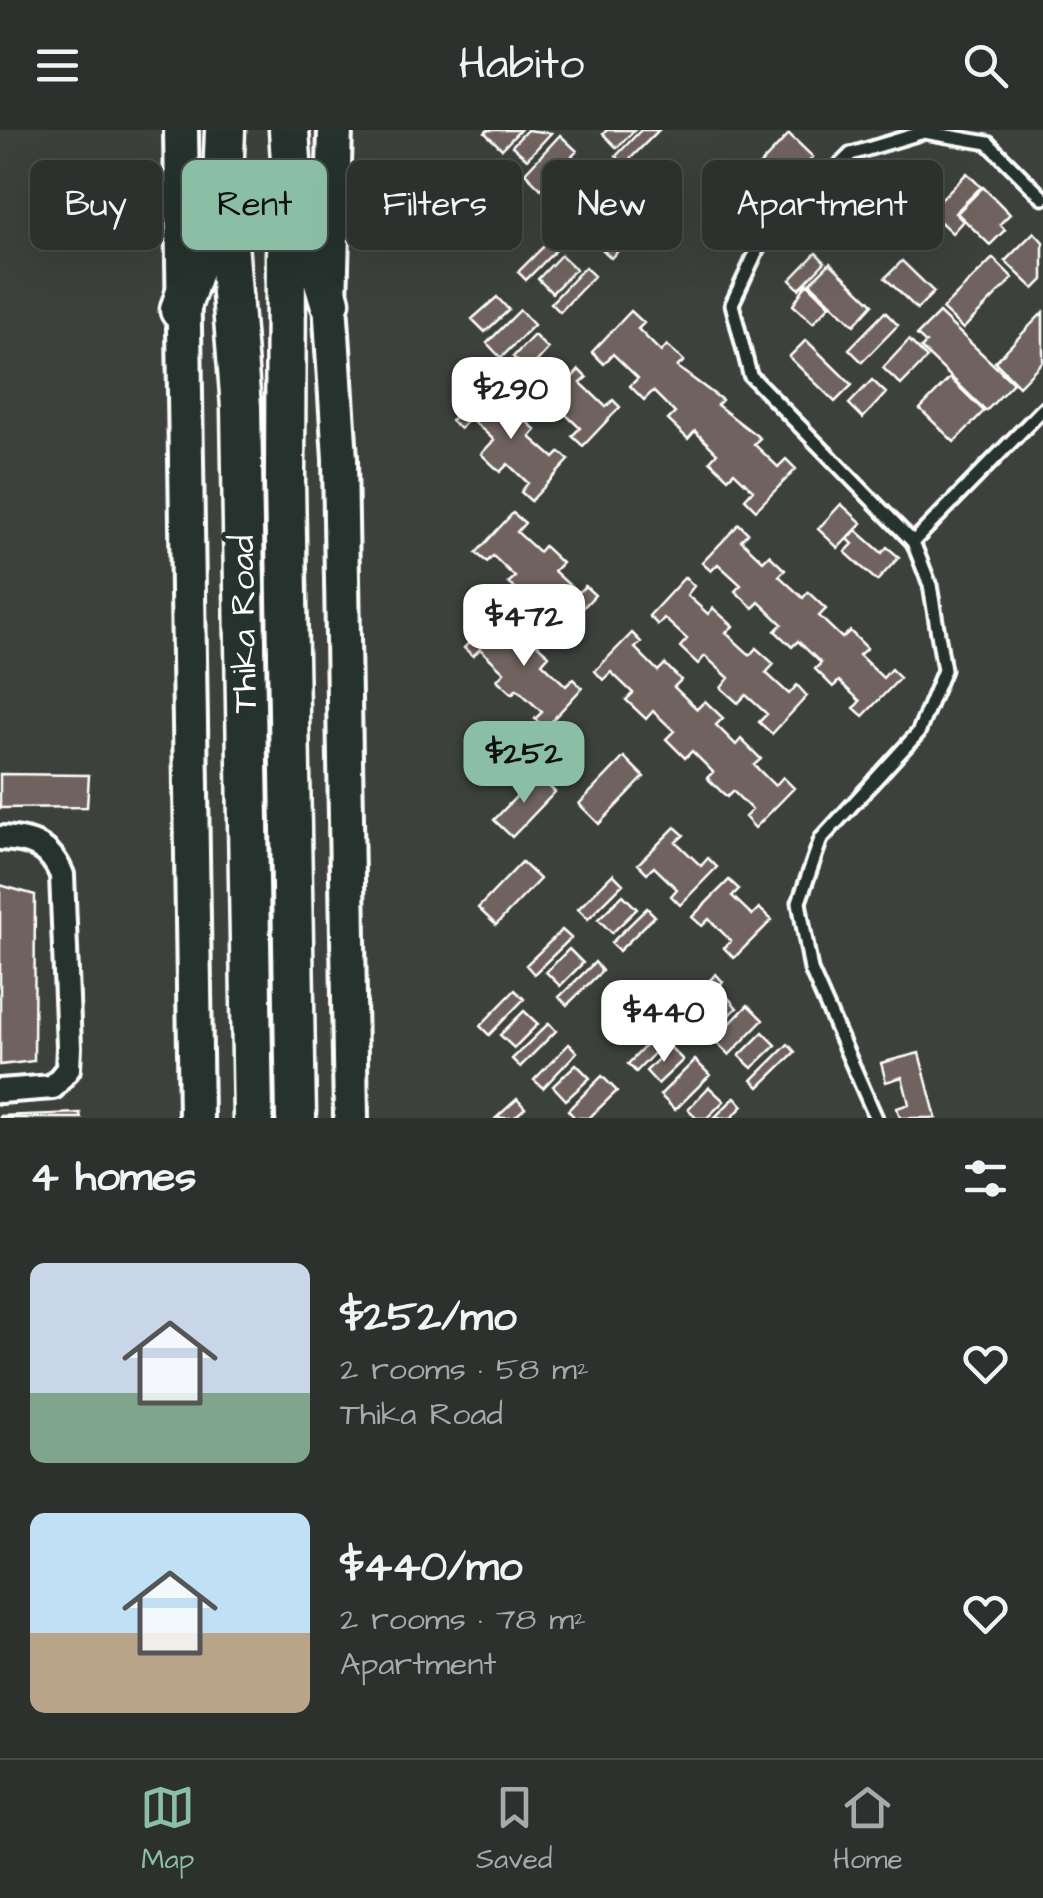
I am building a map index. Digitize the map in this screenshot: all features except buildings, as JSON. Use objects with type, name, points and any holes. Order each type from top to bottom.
[{"type":"highway","name":"Thika Road","points":[[224,160],[225,130]]},
{"type":"highway","name":"Thika Road","points":[[289,130],[291,160]]},
{"type":"highway","points":[[180,310],[200,250]]},
{"type":"highway","name":"Thika Road","points":[[229,250],[241,406],[252,1118]]},
{"type":"highway","name":"Thika Road","points":[[286,250],[285,481],[296,1118]]},
{"type":"highway","points":[[314,250],[330,302]]},
{"type":"main road","name":"Thika Road","points":[[181,130],[180,310],[188,482],[196,1118]]},
{"type":"main road","points":[[335,130],[330,302],[340,459],[351,1118]]},
{"type":"street","points":[[0,838],[43,846],[54,857],[62,876],[70,1048],[68,1069],[53,1088],[0,1091]]},
{"type":"lane","points":[[876,1118],[811,970],[799,902],[821,839],[918,733],[944,670],[930,584],[913,542],[750,376],[732,304],[760,244],[851,154],[924,132],[988,143],[1043,198]]},
{"type":"lane","points":[[913,542],[1043,409]]}]
